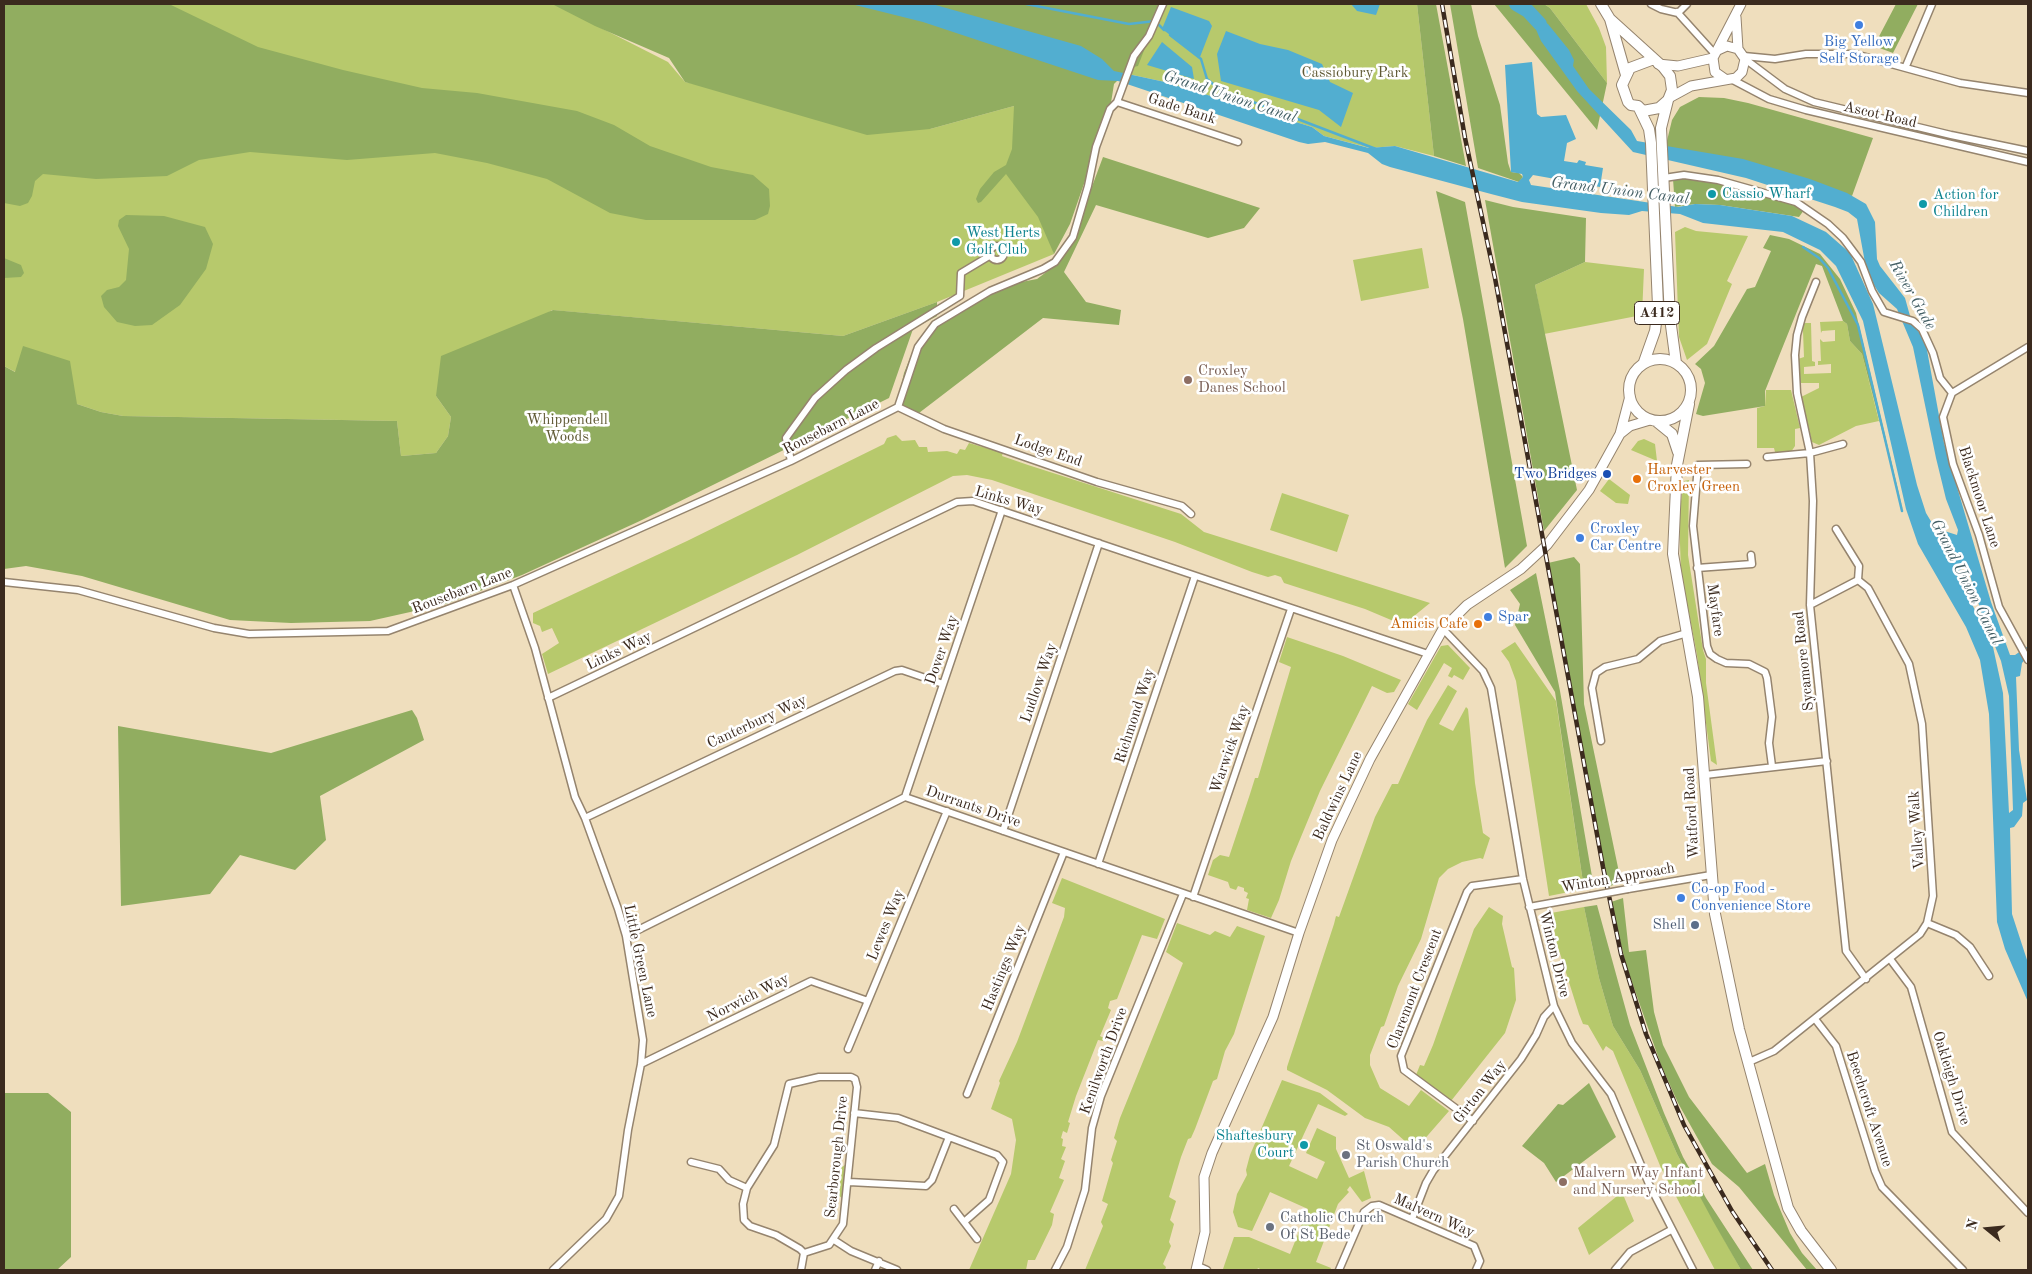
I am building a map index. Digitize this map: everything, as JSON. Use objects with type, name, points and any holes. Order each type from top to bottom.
[{"type":"main road","points":[[1601,4],[1610,19],[1626,75]]},
{"type":"main road","points":[[1610,19],[1656,61],[1670,76],[1672,90],[1668,99],[1652,110],[1643,111],[1638,106],[1631,106],[1624,96],[1622,85],[1626,75],[1635,64],[1656,61]]},
{"type":"main road","name":"A412","points":[[1668,99],[1661,128],[1670,318],[1676,363]]},
{"type":"main road","name":"A412","points":[[1630,396],[1633,374],[1644,362],[1656,324],[1658,306],[1651,143],[1649,129],[1638,106]]},
{"type":"main road","points":[[1630,396],[1637,411],[1653,421],[1676,418],[1689,404],[1691,382],[1687,373],[1676,363],[1658,360],[1644,362]]},
{"type":"main road","name":"Watford Road","points":[[1689,404],[1678,453],[1673,554],[1698,697],[1711,875],[1719,934],[1749,1062],[1788,1208],[1800,1231],[1831,1270]]},
{"type":"main road","name":"Watford Road","points":[[1653,421],[1672,434],[1678,453]]},
{"type":"street","points":[[898,407],[918,347],[935,324],[990,291],[1044,269],[1055,262],[1073,237],[1088,186],[1096,147],[1110,109],[1117,102],[1134,56],[1158,17],[1162,4]]},
{"type":"street","points":[[1651,4],[1661,9],[1677,12],[1714,54]]},
{"type":"street","points":[[1677,12],[1686,4]]},
{"type":"street","points":[[1728,79],[1715,72],[1714,54],[1741,4]]},
{"type":"street","points":[[1906,66],[1932,4]]},
{"type":"street","points":[[1668,99],[1691,86],[1728,79],[1742,72],[1743,54],[1736,14]]},
{"type":"street","points":[[1656,61],[1678,66],[1714,54],[1727,46],[1743,54],[1775,59],[1806,54],[1842,53],[1906,66],[1960,83],[2028,93]]},
{"type":"street","name":"Ascot Road","points":[[1743,54],[1785,89],[1814,102],[1951,135],[2028,151]]},
{"type":"street","name":"Ascot Road","points":[[1728,79],[1769,99],[1806,110],[2028,162]]},
{"type":"street","name":"Gade Bank","points":[[1117,102],[1184,122],[1238,142]]},
{"type":"street","points":[[1664,178],[1684,175],[1718,180],[1796,202],[1828,224],[1843,238],[1860,262],[1884,312],[1892,317],[1913,322],[1922,329],[1933,353],[1940,378],[1952,393],[2028,347]]},
{"type":"street","points":[[791,461],[786,438],[815,398],[846,370],[876,348],[960,296],[961,273],[991,255]]},
{"type":"street","name":"Sycamore Road","points":[[1816,282],[1808,298],[1797,335],[1797,393],[1810,453],[1813,501],[1810,605],[1846,951],[1866,979]]},
{"type":"street","name":"Blackmoor Lane","points":[[1952,393],[1943,417],[1953,464],[1979,535],[1999,607],[2028,660]]},
{"type":"street","name":"Baldwins Lane","points":[[1197,1268],[1205,1232],[1204,1178],[1212,1153],[1273,1017],[1299,933],[1348,803],[1428,654],[1443,630],[1467,605],[1521,569],[1547,545],[1588,490],[1620,434],[1630,396]]},
{"type":"street","name":"Rousebarn Lane","points":[[4,582],[78,590],[214,628],[249,634],[388,631],[513,585],[791,461],[898,407]]},
{"type":"street","name":"Lodge End","points":[[898,407],[944,430],[1097,482],[1177,504],[1191,514]]},
{"type":"street","points":[[1620,434],[1630,426],[1653,421]]},
{"type":"street","points":[[1767,457],[1810,453],[1843,444]]},
{"type":"street","name":"Mayfare","points":[[1747,464],[1698,465],[1692,526],[1707,646],[1710,654],[1726,663],[1757,667],[1765,672],[1772,717],[1769,743],[1772,766]]},
{"type":"street","name":"Links Way","points":[[548,698],[957,502],[973,501],[1428,654]]},
{"type":"street","name":"Dover Way","points":[[905,797],[1002,510]]},
{"type":"street","name":"Valley Walk","points":[[1749,1062],[1774,1051],[1920,934],[1927,923],[1933,896],[1922,724],[1909,664],[1868,588],[1858,580],[1859,566],[1836,529]]},
{"type":"street","name":"Ludlow Way","points":[[1003,831],[1099,543]]},
{"type":"street","points":[[1697,568],[1752,564],[1751,555]]},
{"type":"street","name":"Richmond Way","points":[[1098,864],[1195,576]]},
{"type":"street","points":[[1810,605],[1858,580]]},
{"type":"street","name":"Little Green Lane","points":[[513,585],[535,648],[574,797],[585,818],[626,936],[642,1031],[641,1064],[616,1202],[606,1219],[553,1270]]},
{"type":"street","name":"Warwick Way","points":[[1193,897],[1291,609]]},
{"type":"street","name":"Winton Drive","points":[[1443,630],[1484,671],[1491,688],[1523,879],[1554,1006],[1572,1043],[1611,1094],[1671,1230],[1693,1270]]},
{"type":"street","points":[[1601,741],[1592,688],[1596,674],[1605,667],[1638,659],[1660,641],[1687,633]]},
{"type":"street","name":"Canterbury Way","points":[[585,818],[895,671],[902,670],[943,684]]},
{"type":"street","points":[[1704,775],[1827,761]]},
{"type":"street","name":"Durrants Drive","points":[[626,936],[905,797],[1299,933]]},
{"type":"street","name":"Lewes Way","points":[[848,1049],[947,811]]},
{"type":"street","name":"Hastings Way","points":[[967,1094],[1064,852]]},
{"type":"street","name":"Winton Approach","points":[[1529,907],[1711,875]]},
{"type":"street","name":"Claremont Crescent","points":[[1473,1121],[1404,1070],[1401,1056],[1467,892],[1472,886],[1523,879]]},
{"type":"street","name":"Kenilworth Drive","points":[[1055,1270],[1068,1247],[1085,1190],[1092,1128],[1101,1096],[1183,894]]},
{"type":"street","points":[[1927,923],[1956,935],[1970,947],[1989,976]]},
{"type":"street","name":"Oakleigh Drive","points":[[1890,959],[1911,987],[1952,1132],[2028,1213]]},
{"type":"street","name":"Norwich Way","points":[[641,1064],[811,981],[868,1001]]},
{"type":"street","name":"Girton Way","points":[[1412,1219],[1426,1183],[1433,1171],[1521,1059],[1536,1035],[1544,1017],[1554,1006]]},
{"type":"street","name":"Beechcroft Avenue","points":[[1814,1019],[1836,1046],[1875,1171],[1882,1187],[1963,1270]]},
{"type":"street","name":"Scarborough Drive","points":[[747,1188],[774,1145],[789,1084],[819,1077],[844,1076],[855,1079],[857,1087],[849,1182],[843,1224],[834,1240],[819,1250],[804,1253]]},
{"type":"street","points":[[854,1113],[898,1118],[997,1155],[1002,1162],[989,1200],[964,1222]]},
{"type":"street","points":[[849,1182],[926,1186],[932,1180],[949,1137]]},
{"type":"street","points":[[691,1162],[719,1169],[729,1180],[747,1188],[743,1214],[747,1224],[776,1236],[804,1253],[801,1270]]},
{"type":"street","name":"Malvern Way","points":[[1339,1270],[1364,1212],[1372,1206],[1379,1205],[1474,1246],[1480,1261],[1476,1270]]},
{"type":"street","points":[[954,1208],[977,1239]]},
{"type":"street","points":[[1615,1270],[1630,1252],[1671,1230]]},
{"type":"street","points":[[834,1240],[851,1251],[897,1270]]},
{"type":"street","points":[[875,1270],[879,1261]]},
{"type":"street","points":[[1197,1268],[1207,1270]]},
{"type":"green space","name":"West Herts Golf Club","points":[[4,4],[554,4],[668,62],[685,82],[930,129],[1014,106],[1054,254],[937,302],[843,336],[552,310],[436,396],[451,417],[448,436],[436,453],[401,456],[397,421],[123,416],[101,412],[77,404],[4,366]]},
{"type":"green space","points":[[4,4],[169,4],[258,47],[343,70],[422,88],[477,93],[577,111],[614,125],[650,146],[711,167],[753,175],[769,189],[770,206],[768,214],[755,220],[646,220],[610,213],[547,179],[487,163],[435,153],[347,160],[250,152],[199,160],[167,176],[96,179],[43,174],[35,181],[32,196],[28,203],[20,206],[4,203]]},
{"type":"green space","points":[[552,4],[1162,4],[1138,66],[1130,68],[1114,84],[1110,109],[1070,224],[1054,254],[1038,217],[1006,174],[981,202],[978,203],[976,199],[980,189],[994,172],[1006,165],[1012,149],[1014,106],[930,129],[867,135],[685,82],[669,58],[595,26]]},
{"type":"green space","name":"Cassiobury Park","points":[[932,4],[1417,4],[1434,156],[1395,146],[1370,148],[1324,136],[1312,127],[1165,82],[1114,71]]},
{"type":"green space","points":[[1417,4],[1436,4],[1466,166],[1434,156]]},
{"type":"green space","points":[[1450,4],[1471,4],[1478,36],[1500,105],[1508,163],[1511,172],[1519,173],[1523,177],[1519,182],[1478,168]]},
{"type":"green space","points":[[1494,4],[1544,4],[1550,8],[1607,83],[1597,130]]},
{"type":"green space","points":[[1544,4],[1586,4],[1599,28],[1606,47],[1607,83],[1550,8]]},
{"type":"green space","points":[[1896,4],[1918,4],[1893,53],[1874,46]]},
{"type":"green space","points":[[1699,97],[1724,98],[1748,103],[1873,138],[1852,196],[1665,149],[1672,120],[1680,107]]},
{"type":"green space","points":[[1103,157],[1260,208],[1244,228],[1208,238],[1096,205],[1064,272],[1086,302],[1121,310],[1119,325],[1043,318],[919,413],[903,407],[899,395],[904,373],[912,353],[922,340],[940,324],[995,291],[1016,283],[1037,279],[1049,270],[1059,257],[1081,216]]},
{"type":"green space","points":[[1695,178],[1723,183],[1795,203],[1804,210],[1799,217],[1720,205],[1695,204],[1675,207],[1673,179]]},
{"type":"green space","points":[[1436,191],[1465,202],[1527,546],[1505,568],[1463,319]]},
{"type":"green space","points":[[1485,200],[1513,207],[1586,218],[1585,262],[1535,285],[1577,490],[1544,531]]},
{"type":"green space","points":[[126,215],[164,216],[205,227],[213,244],[206,269],[180,305],[152,325],[135,326],[117,322],[104,307],[101,296],[107,290],[119,287],[126,280],[129,249],[118,226],[119,220]]},
{"type":"green space","points":[[1685,227],[1696,231],[1748,236],[1727,281],[1732,284],[1707,344],[1687,360],[1679,337],[1675,232]]},
{"type":"green space","points":[[1770,235],[1789,239],[1820,254],[1840,279],[1856,313],[1903,511],[1862,354],[1850,341],[1847,324],[1843,321],[1822,266],[1816,264],[1765,391],[1765,406],[1703,416],[1696,414],[1705,383],[1701,369],[1695,364],[1714,346],[1747,289],[1755,287],[1771,251],[1763,248]]},
{"type":"green space","points":[[1422,248],[1429,288],[1361,301],[1353,260]]},
{"type":"green space","points":[[4,258],[21,265],[24,273],[21,277],[4,278]]},
{"type":"green space","points":[[1585,262],[1644,269],[1642,315],[1544,334],[1535,285]]},
{"type":"green space","name":"Whippendell Woods","points":[[937,302],[937,316],[913,329],[889,398],[642,520],[522,575],[446,604],[370,621],[291,623],[230,620],[82,576],[26,566],[4,569],[4,366],[15,372],[23,346],[70,361],[77,404],[101,412],[123,416],[397,421],[401,456],[436,453],[448,436],[451,417],[436,396],[441,356],[553,310],[843,336]]},
{"type":"green space","points":[[1805,316],[1805,323],[1811,323],[1812,361],[1815,362],[1815,366],[1804,367],[1804,374],[1831,373],[1831,364],[1818,365],[1818,361],[1821,361],[1820,339],[1823,342],[1835,341],[1835,330],[1822,331],[1821,333],[1820,322],[1843,321],[1847,324],[1850,341],[1862,354],[1879,421],[1856,426],[1819,445],[1812,442],[1801,397],[1819,388],[1819,383],[1801,383],[1799,380],[1798,359],[1804,357],[1803,331],[1800,327]]},
{"type":"green space","points":[[1766,390],[1791,390],[1800,428],[1795,429],[1795,446],[1791,452],[1775,452],[1774,448],[1757,448],[1757,408],[1765,406]]},
{"type":"green space","points":[[896,435],[902,441],[915,440],[919,447],[927,447],[928,452],[947,451],[957,454],[960,449],[965,450],[969,443],[1003,453],[1002,456],[1028,465],[1181,514],[1204,532],[1430,603],[1403,625],[1365,609],[1284,583],[1281,577],[1275,575],[1268,577],[1252,572],[1175,542],[992,480],[967,475],[953,476],[797,555],[548,674],[542,654],[559,643],[552,628],[542,632],[540,626],[533,623],[533,613],[687,541],[884,444],[887,438]]},
{"type":"green space","points":[[1644,439],[1655,444],[1657,461],[1631,450],[1638,441]]},
{"type":"green space","points":[[1609,479],[1630,495],[1628,504],[1616,503],[1600,491]]},
{"type":"green space","points":[[1689,480],[1688,555],[1706,659],[1706,683],[1717,765],[1711,761],[1697,655],[1681,572],[1679,515],[1684,481]]},
{"type":"green space","points":[[1282,493],[1349,515],[1337,552],[1270,530]]},
{"type":"green space","points":[[1574,557],[1580,564],[1584,704],[1621,882],[1605,888],[1548,563]]},
{"type":"green space","points":[[1536,573],[1560,691],[1594,888],[1584,889],[1555,692],[1515,625],[1520,604],[1510,590]]},
{"type":"green space","points":[[1287,637],[1343,656],[1401,680],[1394,692],[1387,693],[1372,686],[1320,791],[1291,861],[1279,900],[1271,918],[1247,910],[1249,899],[1246,898],[1248,893],[1244,891],[1244,888],[1238,886],[1236,890],[1230,888],[1228,882],[1208,875],[1213,860],[1220,855],[1229,857],[1255,778],[1258,778],[1291,667],[1279,662]]},
{"type":"green space","points":[[1515,642],[1556,701],[1584,889],[1549,896],[1516,681],[1509,662],[1501,651]]},
{"type":"green space","points":[[1448,645],[1470,668],[1463,680],[1454,675],[1452,678],[1448,676],[1452,668],[1444,663],[1417,710],[1408,704],[1441,646]]},
{"type":"green space","points":[[1448,685],[1457,691],[1439,724],[1453,731],[1466,707],[1468,709],[1475,783],[1483,833],[1490,838],[1483,859],[1462,862],[1448,869],[1439,878],[1421,939],[1398,986],[1384,1026],[1381,1027],[1370,1055],[1370,1065],[1380,1088],[1409,1106],[1421,1090],[1449,1111],[1415,1150],[1389,1127],[1365,1118],[1327,1090],[1287,1070],[1287,1067],[1336,916],[1339,917],[1375,817],[1392,784],[1398,784],[1427,720]]},
{"type":"green space","points":[[412,710],[417,718],[424,740],[320,796],[326,840],[295,870],[240,855],[210,894],[121,906],[118,726],[271,753]]},
{"type":"green space","points":[[1062,878],[1165,919],[1157,939],[1142,935],[1117,999],[1110,1001],[1108,1008],[1111,1010],[1100,1036],[1104,1038],[1103,1041],[1098,1040],[1076,1096],[1068,1122],[1070,1123],[1067,1133],[1063,1131],[1061,1138],[1063,1139],[1062,1146],[1066,1147],[1061,1159],[1065,1161],[1059,1178],[1064,1180],[1050,1212],[1054,1214],[1052,1225],[1035,1260],[1028,1260],[1026,1270],[969,1270],[1011,1174],[1016,1140],[1012,1119],[991,1109],[1000,1083],[999,1081],[1017,1042],[1064,917],[1065,908],[1052,903]]},
{"type":"green space","points":[[1623,898],[1629,952],[1646,950],[1654,1012],[1663,1045],[1689,1097],[1747,1173],[1765,1164],[1774,1195],[1790,1233],[1802,1253],[1817,1270],[1807,1270],[1739,1187],[1712,1164],[1678,1103],[1661,1065],[1626,965],[1611,902]]},
{"type":"green space","points":[[1597,905],[1630,1025],[1664,1113],[1683,1157],[1706,1198],[1753,1270],[1741,1270],[1677,1154],[1640,1070],[1613,1026],[1599,978],[1584,907]]},
{"type":"green space","points":[[1489,907],[1503,916],[1502,924],[1512,967],[1514,968],[1516,1000],[1505,1033],[1451,1101],[1416,1075],[1420,1065],[1424,1066],[1433,1045],[1474,929]]},
{"type":"green space","points":[[1584,907],[1599,978],[1613,1026],[1640,1070],[1677,1154],[1741,1270],[1715,1270],[1661,1168],[1613,1051],[1606,1046],[1603,1051],[1588,1025],[1583,1024],[1557,944],[1551,913]]},
{"type":"green space","points":[[1177,923],[1210,935],[1215,931],[1230,937],[1237,926],[1265,936],[1234,1034],[1225,1051],[1217,1079],[1213,1081],[1195,1129],[1191,1138],[1188,1139],[1169,1197],[1176,1201],[1170,1220],[1174,1224],[1169,1242],[1171,1246],[1163,1264],[1166,1267],[1165,1270],[1085,1270],[1103,1226],[1101,1222],[1108,1204],[1102,1201],[1113,1163],[1111,1160],[1117,1141],[1114,1138],[1120,1118],[1183,963],[1166,952]]},
{"type":"green space","points":[[1282,1080],[1320,1093],[1348,1114],[1345,1116],[1318,1104],[1289,1166],[1317,1179],[1325,1162],[1306,1153],[1317,1128],[1336,1137],[1336,1149],[1349,1178],[1364,1171],[1371,1198],[1362,1202],[1350,1186],[1347,1190],[1349,1192],[1338,1204],[1316,1262],[1331,1268],[1330,1270],[1223,1269],[1234,1237],[1249,1237],[1290,1254],[1308,1209],[1270,1192],[1252,1231],[1238,1227],[1233,1212],[1237,1194],[1247,1175],[1246,1170],[1250,1155]]},
{"type":"green space","points":[[1589,1083],[1616,1137],[1556,1182],[1544,1163],[1522,1146],[1558,1104],[1563,1105]]},
{"type":"green space","points":[[4,1093],[48,1093],[71,1112],[71,1257],[57,1270],[4,1270]]},
{"type":"green space","points":[[845,1165],[842,1198],[835,1193],[831,1180],[834,1172]]},
{"type":"green space","points":[[1622,1192],[1634,1221],[1589,1255],[1578,1228]]},
{"type":"water","points":[[851,4],[932,4],[1081,46],[1102,59],[1114,71],[1165,82],[1312,127],[1324,136],[1369,148],[1395,146],[1518,182],[1523,177],[1522,174],[1511,172],[1505,65],[1532,62],[1537,114],[1541,117],[1566,115],[1576,139],[1567,143],[1564,161],[1577,163],[1579,160],[1586,162],[1585,165],[1603,168],[1600,187],[1533,175],[1529,180],[1531,185],[1678,207],[1695,204],[1720,205],[1792,216],[1826,232],[1850,253],[1873,304],[1917,485],[1926,513],[1935,528],[1957,535],[1958,530],[1946,499],[1936,458],[1913,347],[1897,309],[1879,293],[1872,282],[1866,268],[1857,219],[1848,212],[1835,207],[1746,178],[1633,152],[1577,91],[1541,41],[1528,11],[1548,24],[1569,50],[1574,60],[1573,66],[1589,89],[1631,130],[1637,141],[1743,159],[1810,179],[1847,193],[1866,204],[1875,222],[1877,259],[1880,266],[1905,298],[1912,323],[1924,339],[1944,443],[1991,602],[2010,655],[2015,655],[2028,646],[2028,656],[2022,663],[2020,676],[2016,677],[2019,750],[2027,800],[2023,803],[2022,816],[2014,827],[2010,828],[2012,914],[2028,963],[2028,1002],[2005,949],[1997,922],[1989,714],[1980,660],[1966,627],[1918,544],[1906,509],[1863,321],[1836,266],[1820,250],[1783,232],[1703,223],[1680,214],[1642,211],[1629,215],[1601,213],[1522,202],[1390,167],[1382,164],[1368,153],[1325,142],[1308,144],[1299,142],[1118,81],[1098,80],[923,22]],"holes":[[[1968,569],[1982,615],[1978,616],[1957,575],[1958,571]],[[1985,622],[2001,661],[2009,696],[2013,810],[2009,813],[2003,693],[1993,647],[1983,625]]]},
{"type":"water","points":[[1351,4],[1380,4],[1376,15],[1357,11]]},
{"type":"water","points":[[1171,7],[1209,21],[1212,26],[1200,57],[1162,29]]},
{"type":"water","points":[[1226,31],[1260,44],[1288,50],[1322,64],[1330,82],[1353,93],[1341,127],[1319,110],[1221,81],[1217,54]]},
{"type":"water","points":[[1162,42],[1192,67],[1194,79],[1147,65]]},
{"type":"waterway","points":[[1026,4],[1129,24],[1155,21],[1164,30]]},
{"type":"waterway","name":"River Gade","points":[[1516,4],[1528,11],[1540,24]]},
{"type":"waterway","name":"Grand Union Canal","points":[[1170,35],[1201,59],[1207,79],[1219,89],[1376,149]]},
{"type":"waterway","points":[[1803,247],[1819,258],[1828,268],[1858,325],[1902,511]]},
{"type":"railway","points":[[1442,4],[1465,138],[1495,278],[1603,867],[1621,954],[1646,1034],[1684,1125],[1732,1211],[1772,1270]]},
{"type":"place","name":"Big Yellow Self Storage","points":[[1859,25]]},
{"type":"place","name":"Cassio Wharf","points":[[1712,194]]},
{"type":"place","name":"Action for Children","points":[[1923,204]]},
{"type":"place","name":"West Herts Golf Club","points":[[956,242]]},
{"type":"place","name":"Croxley Danes School","points":[[1188,380]]},
{"type":"place","name":"Two Bridges","points":[[1607,474]]},
{"type":"place","name":"Harvester Croxley Green","points":[[1637,479]]},
{"type":"place","name":"Croxley Car Centre","points":[[1580,538]]},
{"type":"place","name":"Spar","points":[[1488,617]]},
{"type":"place","name":"Amicis Cafe","points":[[1478,624]]},
{"type":"place","name":"Co-op Food - Convenience Store","points":[[1681,898]]},
{"type":"place","name":"Shell","points":[[1695,925]]},
{"type":"place","name":"Shaftesbury Court","points":[[1304,1145]]},
{"type":"place","name":"St Oswald's Parish Church","points":[[1346,1155]]},
{"type":"place","name":"Malvern Way Infant and Nursery School","points":[[1563,1182]]},
{"type":"place","name":"Catholic Church Of St Bede","points":[[1270,1227]]}]
